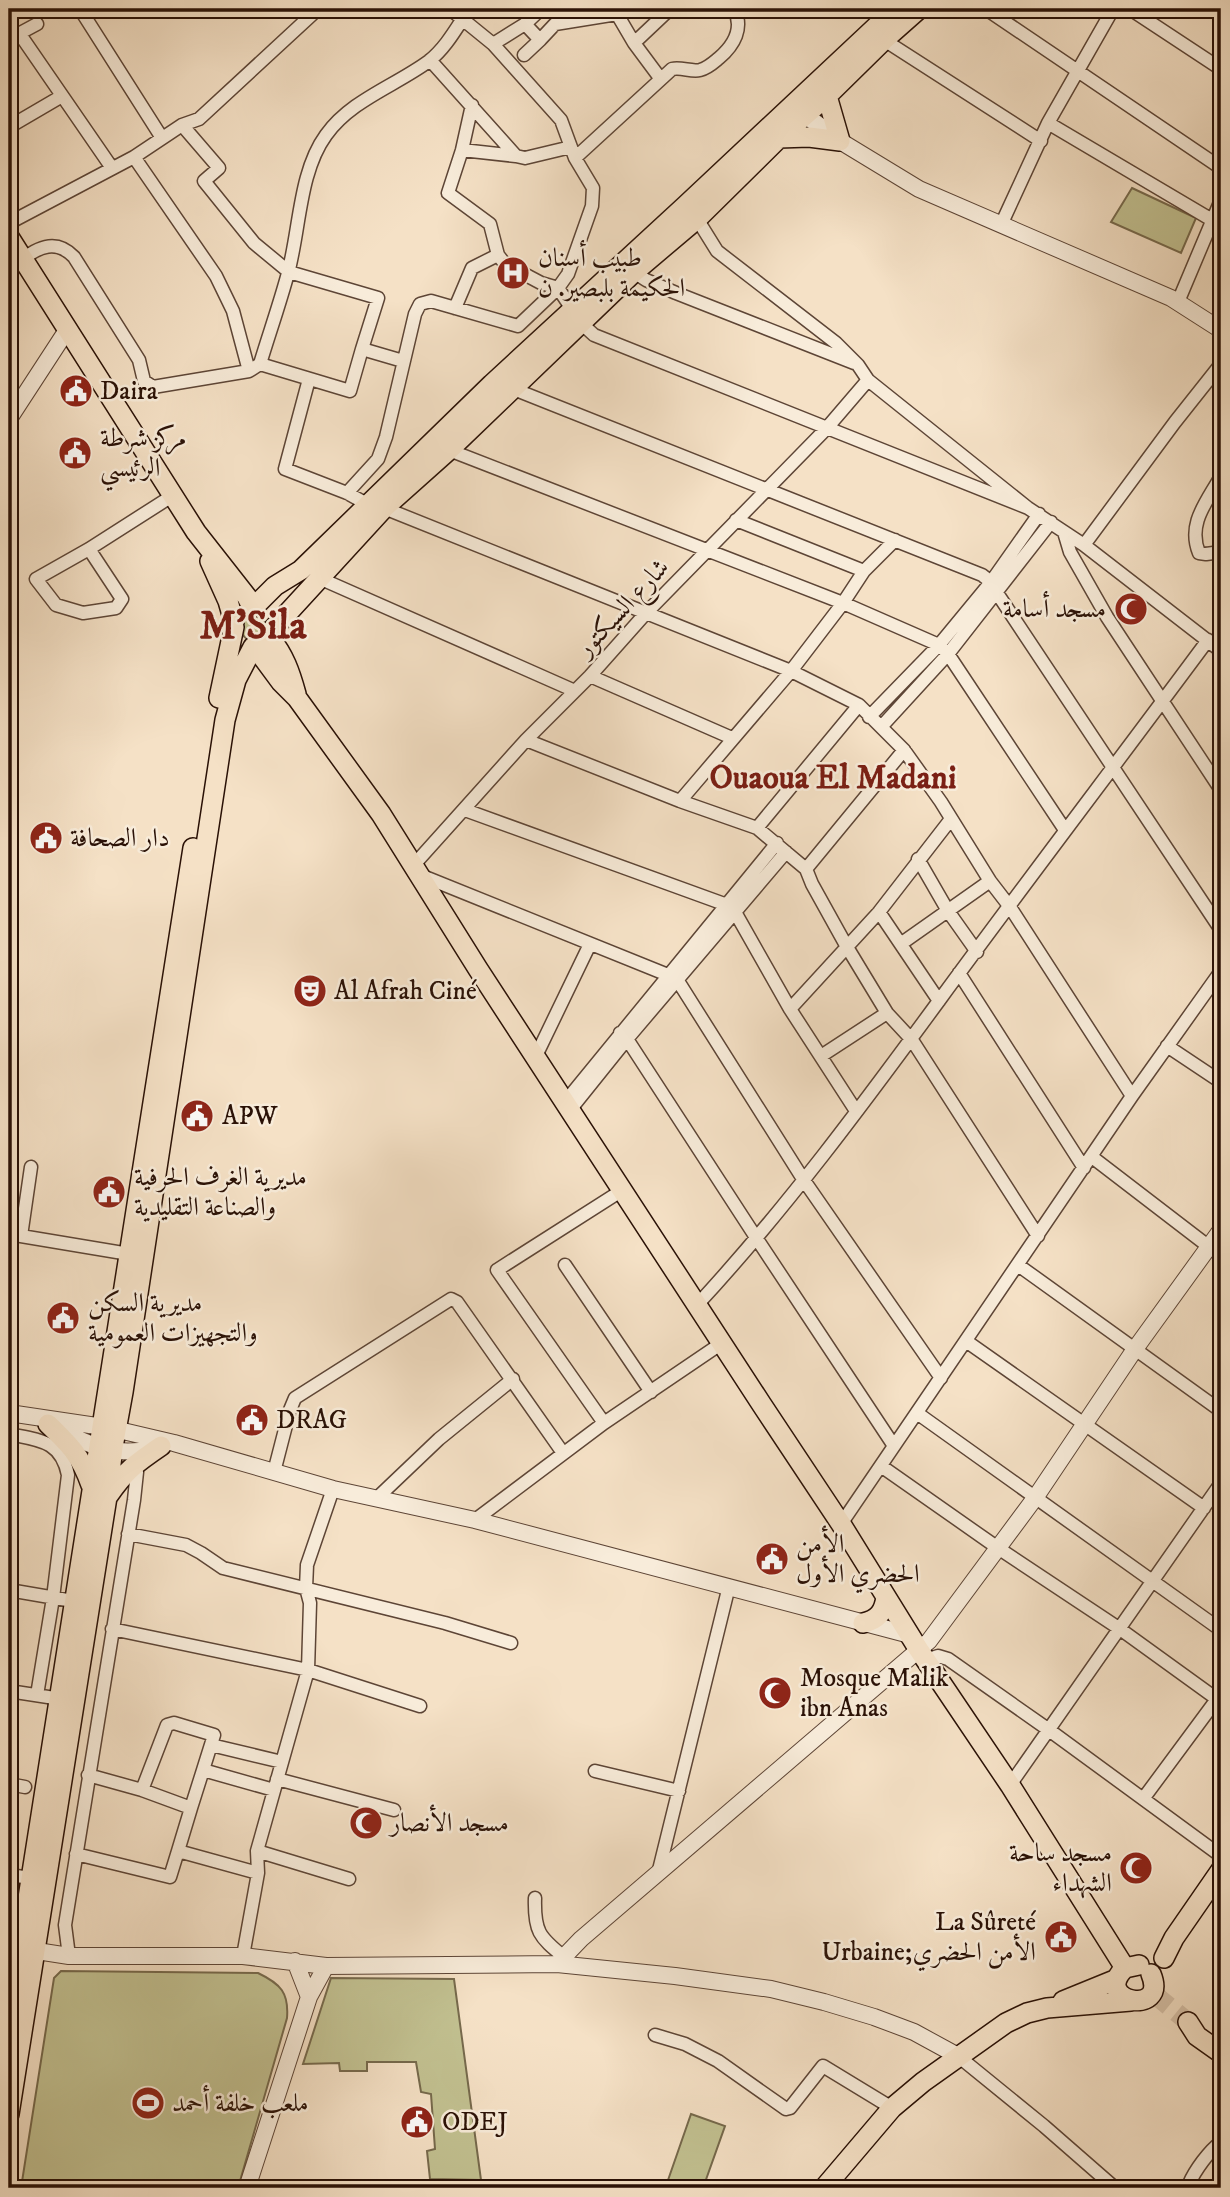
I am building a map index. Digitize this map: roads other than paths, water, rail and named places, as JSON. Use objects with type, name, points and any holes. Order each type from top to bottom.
[{"type":"main road","points":[[692,212],[799,111],[895,9]]},
{"type":"main road","points":[[9,2019],[226,720],[236,680],[263,640],[319,578],[376,506],[628,267],[779,138],[799,111],[827,96],[919,9]]},
{"type":"main road","points":[[779,138],[817,137],[840,141],[827,96]]},
{"type":"main road","points":[[9,237],[196,532],[218,577],[247,597],[253,607]]},
{"type":"main road","points":[[253,607],[275,586],[301,569],[376,506],[449,450],[577,317]]},
{"type":"main road","points":[[224,581],[256,588],[275,586]]},
{"type":"main road","points":[[224,581],[237,638],[242,643],[263,640]]},
{"type":"main road","points":[[223,674],[224,581]]},
{"type":"main road","points":[[285,674],[286,634],[293,607]]},
{"type":"main road","points":[[109,1429],[129,1254],[146,1193],[186,886],[223,674],[234,624],[243,610],[259,608],[268,614],[263,640],[297,698],[381,814],[535,1058],[841,1524],[918,1648],[1143,1981]]},
{"type":"main road","points":[[226,720],[237,695],[248,680],[265,675],[285,674]]},
{"type":"main road","points":[[43,1420],[75,1450],[99,1492]]},
{"type":"main road","points":[[9,2115],[21,1948],[61,1699],[63,1599],[99,1492],[132,1466],[167,1445]]},
{"type":"main road","points":[[863,1623],[879,1616],[885,1606],[886,1597]]},
{"type":"main road","points":[[824,2188],[892,2108],[923,2082],[1006,2023],[1027,2013],[1143,1981],[1221,1870]]},
{"type":"main road","points":[[1143,1981],[1174,1938]]},
{"type":"main road","points":[[1189,2030],[1221,2053]]},
{"type":"street","points":[[80,9],[162,138]]},
{"type":"street","points":[[9,223],[134,157],[182,125],[199,119],[318,9]]},
{"type":"street","points":[[347,493],[378,459],[386,437],[415,314],[420,304],[431,301],[518,326],[558,288],[571,267],[592,206],[593,188],[573,153],[561,120],[494,44],[450,9]]},
{"type":"street","points":[[494,44],[541,9]]},
{"type":"street","points":[[634,43],[670,9]]},
{"type":"street","points":[[462,150],[525,158],[573,153],[672,69],[696,71],[707,68],[729,50],[734,44],[737,29],[734,9]]},
{"type":"street","points":[[986,9],[1221,168]]},
{"type":"street","points":[[1000,225],[1048,123],[1112,9]]},
{"type":"street","points":[[1130,9],[1151,14],[1221,69]]},
{"type":"street","points":[[524,55],[555,24],[620,11],[634,43],[660,78]]},
{"type":"street","points":[[254,367],[289,272],[305,186],[326,135],[352,109],[430,60],[445,45],[462,20]]},
{"type":"street","points":[[37,24],[12,41],[62,96],[112,168]]},
{"type":"street","points":[[524,24],[540,40]]},
{"type":"street","points":[[884,40],[1041,141]]},
{"type":"street","points":[[430,60],[516,156]]},
{"type":"street","points":[[9,127],[62,96]]},
{"type":"street","points":[[472,105],[462,150],[448,193],[490,224],[498,255],[512,268],[541,284],[558,288],[577,317],[594,335],[1039,515]]},
{"type":"street","points":[[799,111],[840,141],[919,189],[1178,302],[1221,330]]},
{"type":"street","points":[[1048,123],[1212,220]]},
{"type":"street","points":[[22,260],[35,249],[66,249],[74,257],[139,360],[144,381],[153,387],[254,367],[350,391],[378,298],[289,272],[254,243],[204,181],[219,168],[182,125]]},
{"type":"street","points":[[134,157],[216,276],[233,311],[254,367]]},
{"type":"street","points":[[1178,302],[1221,200]]},
{"type":"street","points":[[692,212],[717,251],[823,332],[858,365],[868,380],[1039,515],[1084,545],[1221,651]]},
{"type":"street","points":[[455,308],[472,268],[498,255]]},
{"type":"street","points":[[628,267],[676,293],[858,365]]},
{"type":"street","points":[[9,419],[66,330]]},
{"type":"street","points":[[362,349],[403,361]]},
{"type":"street","points":[[1084,545],[1221,364]]},
{"type":"street","points":[[309,379],[285,469],[791,671],[859,705],[904,750],[1010,907],[1132,1096]]},
{"type":"street","name":"شارع السيكتور","points":[[414,870],[526,740],[826,429],[868,380]]},
{"type":"street","points":[[511,388],[982,575],[994,588],[1221,930]]},
{"type":"street","points":[[449,450],[843,603],[944,649],[1065,830]]},
{"type":"street","points":[[1221,477],[1194,527],[1194,535],[1199,553],[1221,552]]},
{"type":"street","points":[[89,548],[122,599],[116,608],[83,613],[56,605],[36,579],[172,496]]},
{"type":"street","points":[[882,726],[994,588],[1039,515]]},
{"type":"street","points":[[736,520],[864,571]]},
{"type":"street","points":[[1064,531],[1070,552],[1107,617],[1221,790]]},
{"type":"street","points":[[680,801],[791,671],[864,571],[895,540]]},
{"type":"street","points":[[319,578],[575,691]]},
{"type":"street","points":[[697,1305],[757,1239],[912,1040],[1208,640]]},
{"type":"street","points":[[869,717],[944,649]]},
{"type":"street","points":[[590,676],[732,738]]},
{"type":"street","points":[[757,828],[859,705]]},
{"type":"street","points":[[526,740],[680,801],[757,828],[806,869],[847,947],[887,1013],[912,1040],[1038,1236]]},
{"type":"street","points":[[806,869],[904,750]]},
{"type":"street","points":[[465,810],[731,908],[790,1009],[856,1111]]},
{"type":"street","points":[[790,1009],[879,912],[951,819]]},
{"type":"street","points":[[567,1106],[782,847]]},
{"type":"street","points":[[918,859],[948,911],[977,952]]},
{"type":"street","points":[[414,870],[673,978],[803,1179],[941,1378]]},
{"type":"street","points":[[902,943],[990,881]]},
{"type":"street","points":[[879,912],[939,1000]]},
{"type":"street","points":[[535,1058],[590,944]]},
{"type":"street","points":[[841,1524],[1132,1096],[1221,971]]},
{"type":"street","points":[[960,973],[1084,1168]]},
{"type":"street","points":[[821,1056],[887,1013]]},
{"type":"street","points":[[624,1036],[894,1446]]},
{"type":"street","points":[[1167,1046],[1221,1082]]},
{"type":"street","points":[[1092,1157],[1216,1252]]},
{"type":"street","points":[[31,1167],[15,1235],[129,1254]]},
{"type":"street","points":[[604,1423],[497,1270],[621,1191]]},
{"type":"street","points":[[560,1960],[581,1939],[929,1641],[1035,1498],[1135,1349],[1216,1252],[1221,1230]]},
{"type":"street","points":[[565,1265],[651,1392]]},
{"type":"street","points":[[1018,1265],[1221,1411]]},
{"type":"street","points":[[274,1472],[295,1398],[447,1299],[457,1301],[563,1453]]},
{"type":"street","points":[[966,1341],[1204,1508]]},
{"type":"street","points":[[475,1520],[604,1423],[722,1343]]},
{"type":"street","points":[[376,1499],[439,1439],[513,1379]]},
{"type":"street","points":[[9,1413],[109,1429],[333,1489],[475,1520],[863,1623],[946,1658],[1221,1856]]},
{"type":"street","points":[[917,1413],[1221,1630]]},
{"type":"street","points":[[43,1420],[105,1449],[136,1453],[167,1445]]},
{"type":"street","points":[[9,1434],[50,1444],[60,1452],[68,1475],[63,1599],[37,1695]]},
{"type":"street","points":[[69,1956],[65,1925],[128,1534],[136,1472],[132,1466]]},
{"type":"street","points":[[881,1466],[1219,1701],[1143,1799]]},
{"type":"street","points":[[1010,1785],[1221,1483]]},
{"type":"street","points":[[243,1956],[258,1873],[257,1851],[308,1670],[310,1603],[306,1588],[307,1565],[333,1489]]},
{"type":"street","points":[[128,1534],[186,1545],[219,1567],[445,1623],[511,1643]]},
{"type":"street","points":[[658,1874],[729,1586]]},
{"type":"street","points":[[9,1590],[63,1599]]},
{"type":"street","points":[[112,1629],[308,1670],[420,1706]]},
{"type":"street","points":[[9,1691],[61,1699]]},
{"type":"street","points":[[76,1854],[170,1877],[214,1735],[174,1723],[167,1724],[142,1790]]},
{"type":"street","points":[[211,1745],[282,1762]]},
{"type":"street","points":[[203,1770],[394,1810]]},
{"type":"street","points":[[595,1771],[679,1791]]},
{"type":"street","points":[[88,1775],[142,1790],[191,1808]]},
{"type":"street","points":[[9,1784],[25,1787]]},
{"type":"street","points":[[178,1851],[258,1873]]},
{"type":"street","points":[[257,1851],[349,1879]]},
{"type":"street","points":[[9,1875],[31,1878]]},
{"type":"street","points":[[535,1898],[534,1916],[539,1935],[560,1960]]},
{"type":"street","points":[[21,1948],[69,1956],[243,1956],[326,1966],[560,1960],[771,1989],[874,2017],[914,2032],[958,2056],[1115,2188]]},
{"type":"street","points":[[295,1961],[309,1997]]},
{"type":"street","points":[[247,2188],[309,1997],[326,1966]]},
{"type":"street","points":[[655,2035],[685,2044],[718,2061],[786,2109],[790,2109],[823,2066],[892,2108]]},
{"type":"street","points":[[1191,2188],[1189,2184],[1192,2179],[1221,2142]]},
{"type":"tunnel","points":[[1154,1994],[1188,2022]]},
{"type":"place","name":"طبيب أسنان الحكيمة بلبصير. ن","points":[[513,273]]},
{"type":"place","name":"Daira","points":[[76,391]]},
{"type":"place","name":"مركز شرطة الرئيسي","points":[[75,453]]},
{"type":"place","name":"مسجد أسامة","points":[[1131,609]]},
{"type":"place","name":"دار الصحافة","points":[[46,838]]},
{"type":"place","name":"Al Afrah Ciné","points":[[310,991]]},
{"type":"place","name":"APW","points":[[197,1116]]},
{"type":"place","name":"مديرية الغرف الحرفية والصناعة التقليدية","points":[[109,1192]]},
{"type":"place","name":"مديرية السكن والتجهيزات العمومية","points":[[63,1318]]},
{"type":"place","name":"DRAG","points":[[252,1420]]},
{"type":"place","name":"الأمن الحضري الأول","points":[[772,1559]]},
{"type":"place","name":"Mosque Malik ibn Anas","points":[[775,1693]]},
{"type":"place","name":"مسجد الأنصار","points":[[366,1823]]},
{"type":"place","name":"مسجد ساحة الشهداء","points":[[1136,1868]]},
{"type":"place","name":"La Sûreté Urbaine;الأمن الحضري","points":[[1061,1937]]},
{"type":"place","name":"ملعب خلفة أحمد","points":[[148,2103]]},
{"type":"place","name":"ODEJ","points":[[417,2122]]},
{"type":"district","name":"M'Sila","points":[[253,627]]},
{"type":"district","name":"Ouaoua El Madani","points":[[833,778]]}]
